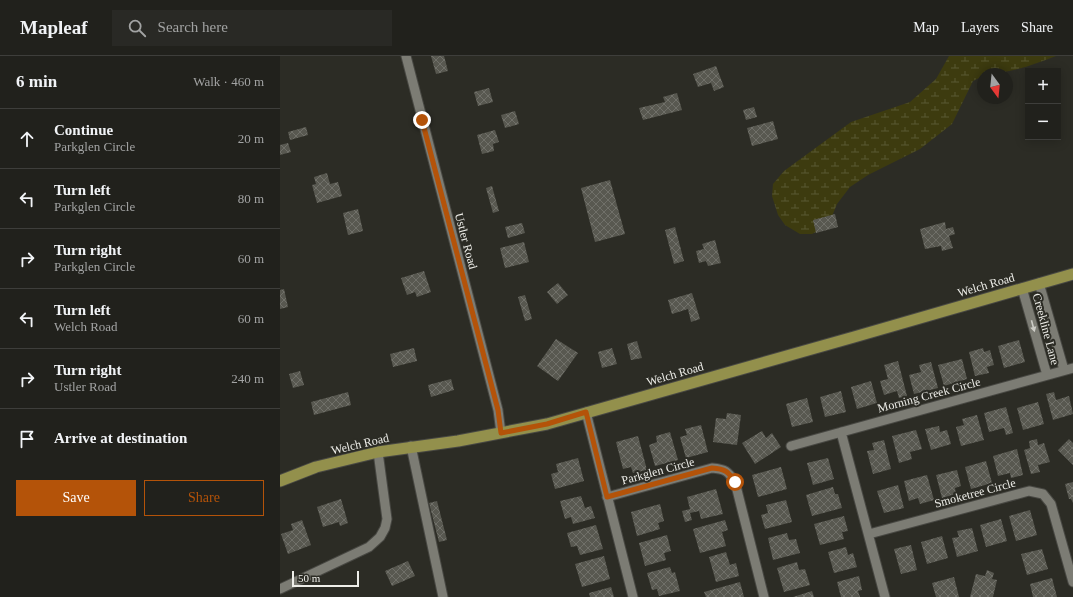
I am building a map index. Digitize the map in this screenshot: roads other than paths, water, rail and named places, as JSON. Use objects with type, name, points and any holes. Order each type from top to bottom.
[{"type":"main road","name":"Welch Road","points":[[280,481],[316,467],[378,452],[501,433],[547,424],[1073,274]]},
{"type":"street","name":"Ustler Road","points":[[406,56],[498,410],[501,433]]},
{"type":"street","name":"Creekline Lane","points":[[1039,283],[1069,369]]},
{"type":"street","name":"Creekline Lane","points":[[1022,288],[1047,375]]},
{"type":"street","name":"Morning Creek Circle","points":[[791,446],[1069,369]]},
{"type":"street","name":"Parkglen Circle","points":[[586,412],[633,597]]},
{"type":"street","points":[[841,432],[885,597]]},
{"type":"street","points":[[411,446],[443,597]]},
{"type":"street","points":[[280,589],[369,547],[378,540],[385,528],[387,514],[378,452]]},
{"type":"street","name":"Parkglen Circle","points":[[607,497],[712,468],[723,469],[730,474],[735,482],[764,597]]},
{"type":"street","name":"Smoketree Circle","points":[[869,534],[1029,491],[1043,494],[1051,504],[1073,582]]}]
